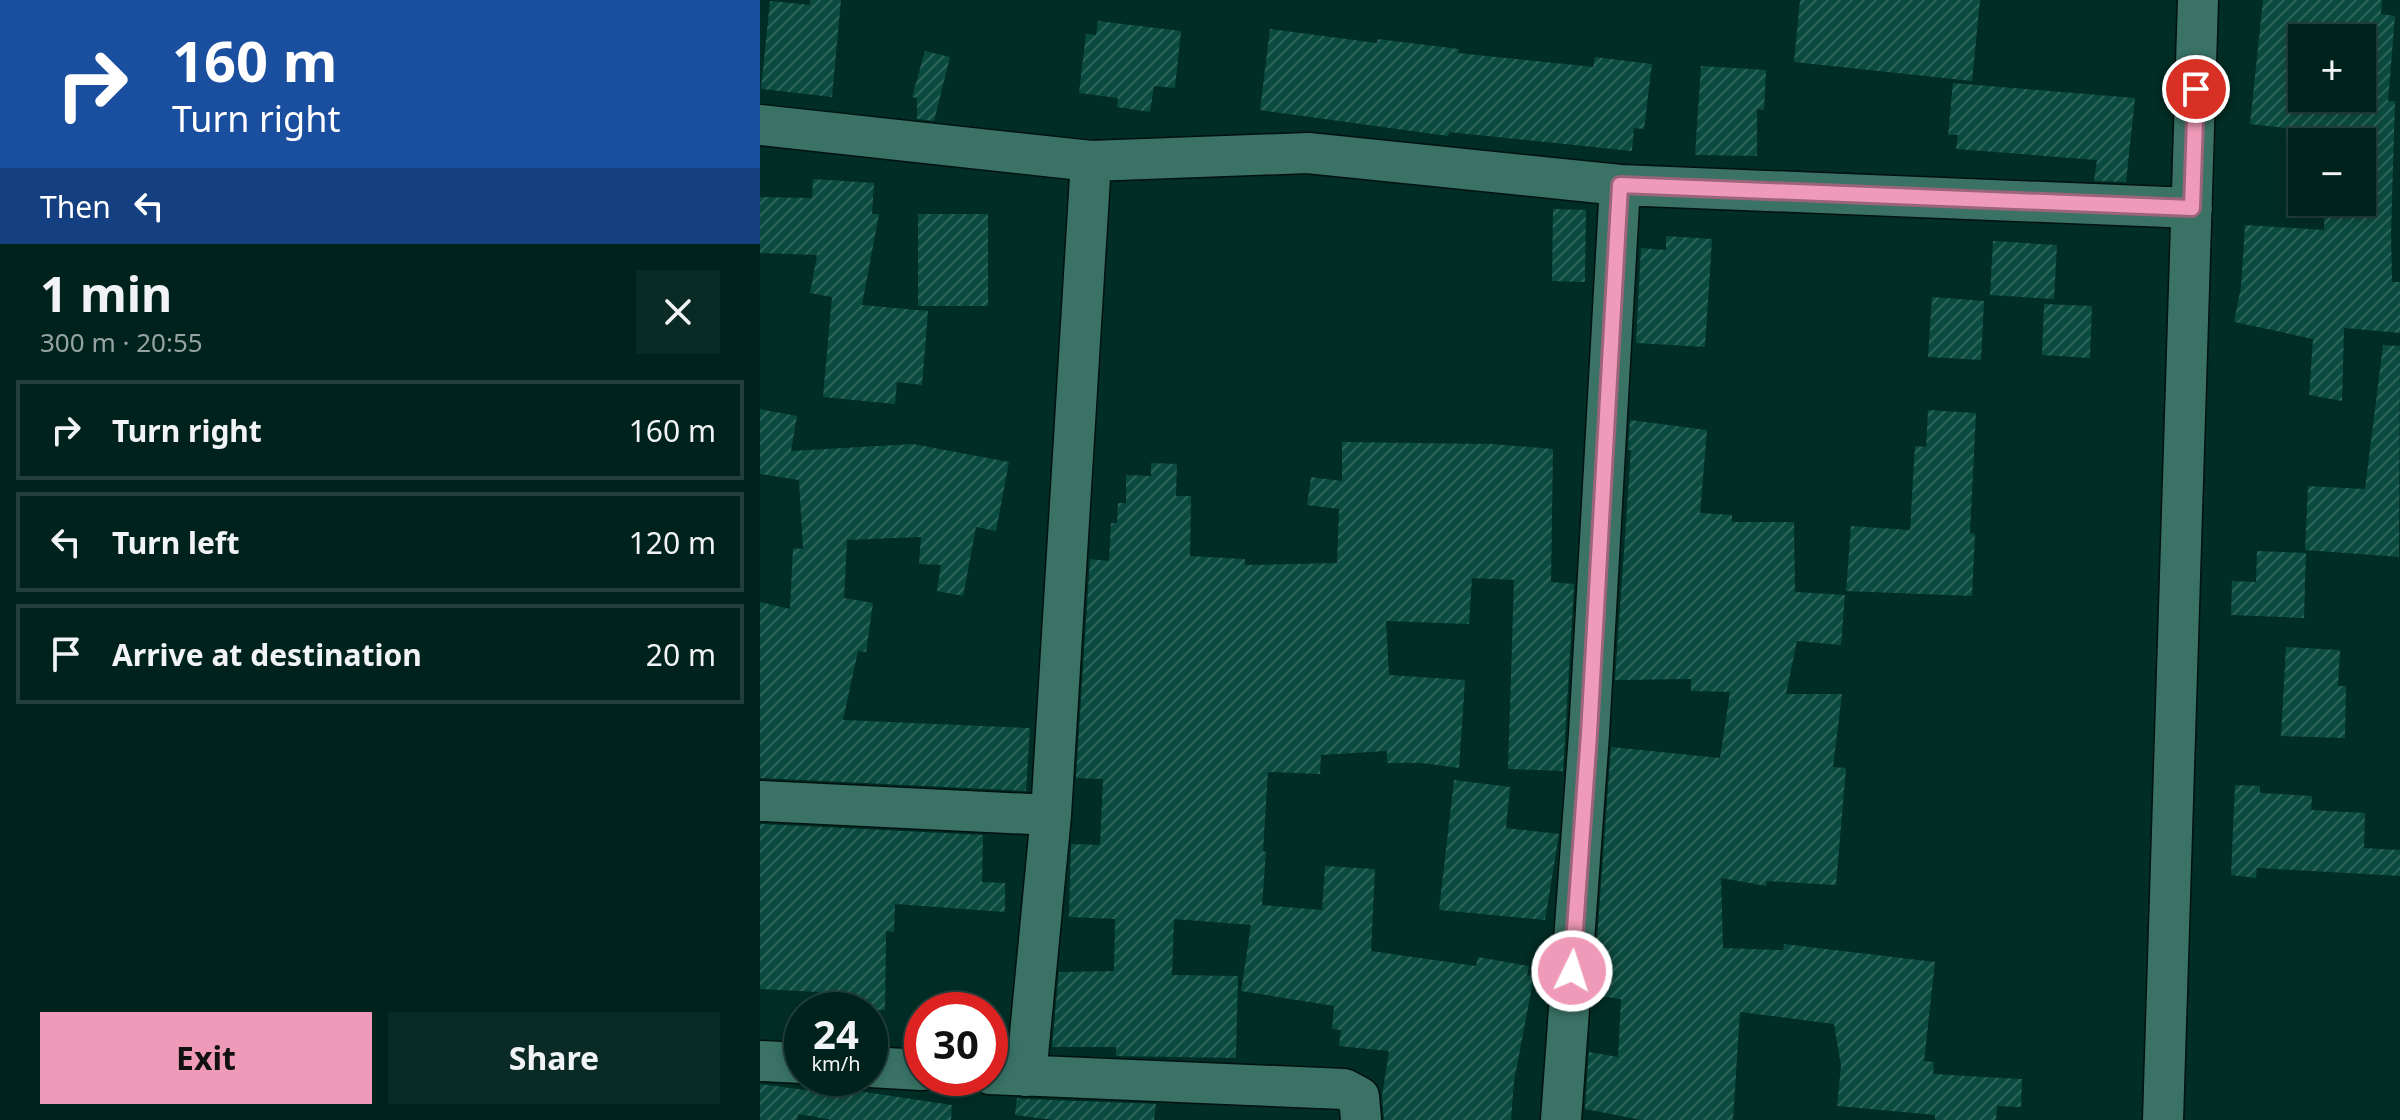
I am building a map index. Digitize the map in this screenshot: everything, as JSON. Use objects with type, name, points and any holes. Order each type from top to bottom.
[{"type":"street","points":[[2163,1120],[2198,0]]},
{"type":"street","points":[[760,125],[1091,161],[1308,153],[1620,185],[2192,208]]},
{"type":"street","points":[[1091,161],[1051,815],[1008,1075],[1344,1089],[1359,1097],[1361,1120]]},
{"type":"street","points":[[1561,1120],[1590,718],[1620,185]]},
{"type":"street","points":[[760,801],[1051,815]]},
{"type":"street","points":[[760,1061],[784,1062]]},
{"type":"building","points":[[810,0],[841,0],[832,97],[761,89],[770,1],[810,5]]},
{"type":"building","points":[[1800,0],[1980,0],[1972,81],[1794,62]]},
{"type":"building","points":[[2263,0],[2382,0],[2381,14],[2395,16],[2388,101],[2395,101],[2392,282],[2400,282],[2400,333],[2344,328],[2342,401],[2309,395],[2313,339],[2234,322],[2241,287],[2245,225],[2324,230],[2324,216],[2376,216],[2376,128],[2288,128],[2250,124]]},
{"type":"building","points":[[1098,21],[1181,31],[1175,88],[1154,86],[1150,112],[1117,107],[1118,98],[1079,93],[1086,34],[1096,35]]},
{"type":"building","points":[[1270,29],[1377,43],[1377,39],[1459,49],[1458,53],[1593,67],[1595,57],[1652,64],[1644,129],[1634,128],[1632,151],[1449,132],[1448,136],[1260,110]]},
{"type":"building","points":[[925,51],[950,57],[934,121],[917,119],[917,98],[912,97]]},
{"type":"building","points":[[1701,66],[1766,70],[1764,110],[1757,109],[1757,156],[1695,155]]},
{"type":"building","points":[[1953,83],[2135,98],[2126,182],[2094,181],[2097,160],[1956,149],[1958,135],[1948,135]]},
{"type":"building","points":[[813,179],[874,183],[872,214],[879,214],[862,305],[928,311],[922,385],[897,382],[895,404],[823,397],[832,297],[810,293],[817,255],[760,253],[760,197],[812,198]]},
{"type":"building","points":[[1553,209],[1586,210],[1585,282],[1552,281]]},
{"type":"building","points":[[918,214],[988,214],[988,306],[918,306]]},
{"type":"building","points":[[1666,236],[1712,239],[1705,347],[1636,343],[1641,248],[1666,250]]},
{"type":"building","points":[[1993,241],[2057,245],[2054,299],[1990,295]]},
{"type":"building","points":[[1932,297],[1984,301],[1981,360],[1928,357]]},
{"type":"building","points":[[2044,304],[2092,306],[2090,358],[2042,355]]},
{"type":"building","points":[[2383,345],[2400,346],[2399,557],[2305,550],[2308,486],[2365,489]]},
{"type":"building","points":[[760,409],[797,416],[791,451],[913,444],[1009,462],[996,531],[976,527],[963,596],[937,591],[941,565],[919,564],[921,537],[847,540],[844,598],[873,603],[866,652],[858,651],[843,720],[1030,728],[1026,791],[760,778],[760,602],[790,609],[793,548],[803,549],[799,480],[760,474]]},
{"type":"building","points":[[1928,410],[1976,413],[1970,533],[1975,534],[1972,596],[1846,591],[1851,526],[1910,530],[1915,446],[1926,447]]},
{"type":"building","points":[[1630,420],[1707,430],[1700,513],[1732,515],[1732,522],[1794,522],[1795,592],[1845,595],[1841,645],[1797,641],[1786,694],[1842,694],[1833,767],[1846,768],[1836,885],[1767,881],[1766,886],[1721,878],[1723,948],[1783,950],[1784,944],[1935,962],[1924,1061],[1934,1062],[1933,1074],[2022,1079],[2021,1107],[1997,1106],[1996,1120],[1935,1120],[1935,1115],[1837,1106],[1841,1066],[1834,1024],[1740,1012],[1733,1120],[1641,1120],[1585,1109],[1589,1052],[1618,1057],[1621,999],[1593,995],[1611,747],[1720,758],[1730,692],[1691,691],[1691,679],[1615,680],[1631,450],[1628,450]]},
{"type":"building","points":[[1342,442],[1492,444],[1553,449],[1551,582],[1574,584],[1563,771],[1508,769],[1514,580],[1472,578],[1469,624],[1386,621],[1389,675],[1465,680],[1459,768],[1422,763],[1387,763],[1387,751],[1321,755],[1320,774],[1268,772],[1263,851],[1266,852],[1262,905],[1322,910],[1325,866],[1375,869],[1371,951],[1476,966],[1478,957],[1529,966],[1527,975],[1534,976],[1514,1081],[1511,1120],[1384,1120],[1382,1097],[1389,1051],[1339,1046],[1341,1030],[1332,1029],[1334,1006],[1241,991],[1251,925],[1174,919],[1172,975],[1238,976],[1236,1058],[1116,1056],[1116,1047],[1052,1047],[1059,972],[1114,971],[1115,919],[1069,917],[1071,844],[1100,845],[1103,779],[1076,778],[1090,559],[1109,561],[1111,523],[1117,523],[1118,503],[1126,503],[1126,475],[1151,476],[1151,463],[1177,464],[1176,496],[1191,496],[1190,556],[1245,559],[1245,565],[1337,563],[1339,509],[1307,505],[1311,477],[1342,481]]},
{"type":"building","points":[[2257,551],[2306,553],[2304,618],[2231,615],[2232,581],[2256,582]]},
{"type":"building","points":[[2286,647],[2340,650],[2338,686],[2346,686],[2345,738],[2281,736]]},
{"type":"building","points":[[1454,780],[1510,787],[1506,828],[1559,834],[1545,920],[1439,910]]},
{"type":"building","points":[[2235,785],[2260,786],[2260,793],[2312,796],[2311,810],[2365,813],[2364,848],[2400,850],[2400,876],[2257,868],[2256,878],[2231,875]]},
{"type":"building","points":[[760,824],[983,835],[982,882],[1005,883],[1005,912],[895,904],[894,932],[886,931],[885,992],[760,989]]},
{"type":"building","points":[[760,1084],[784,1087],[784,1096],[888,1095],[952,1105],[951,1120],[833,1120],[798,1114],[797,1120],[760,1120]]},
{"type":"building","points":[[1017,1098],[1156,1104],[1154,1120],[1054,1120],[1015,1115]]},
{"type":"route","points":[[1572,971],[1589,734],[1620,185],[2192,208],[2196,89]]}]
